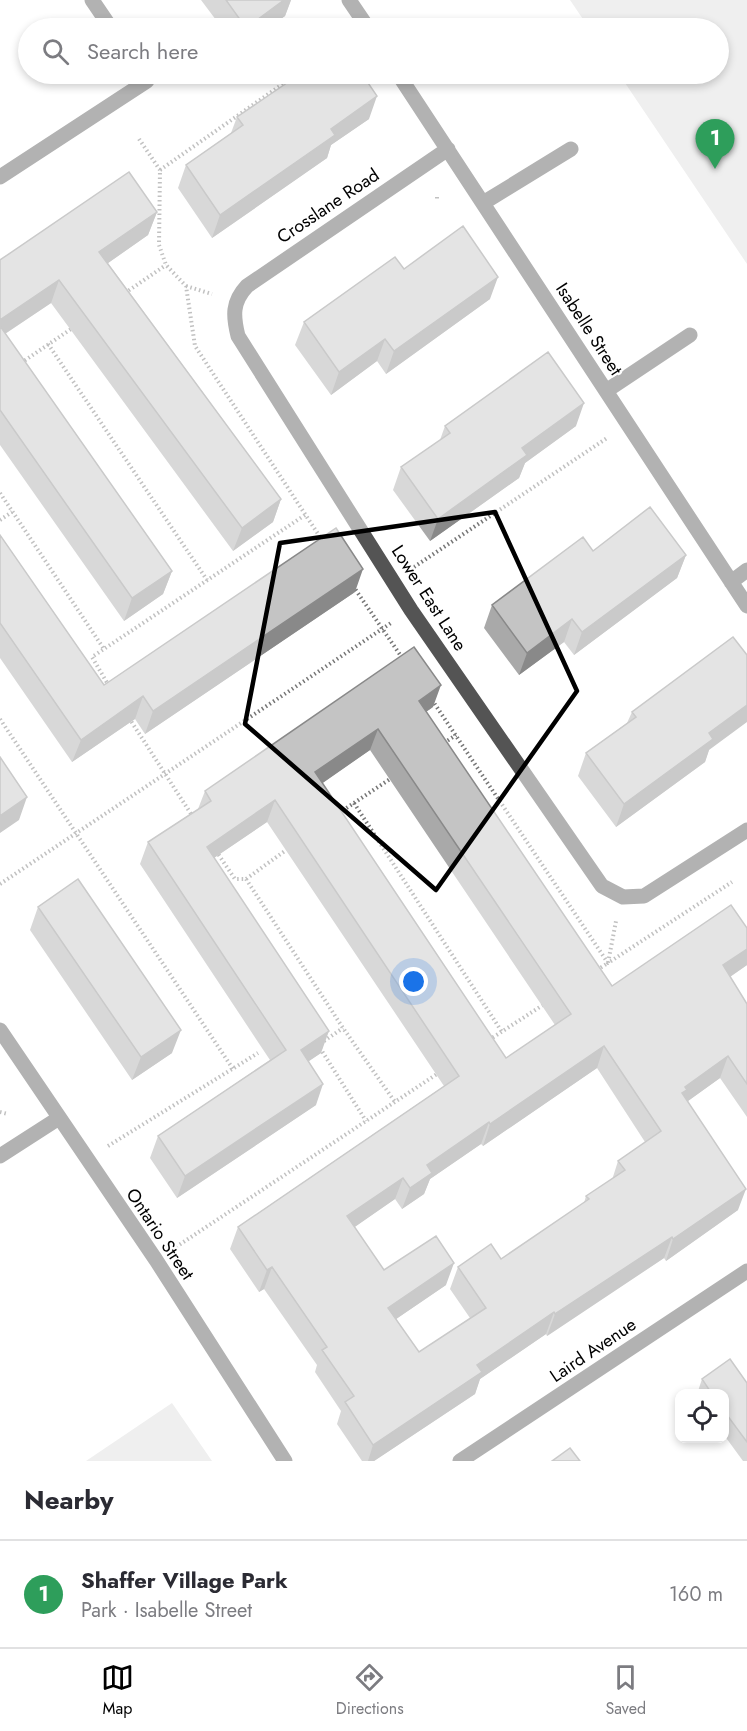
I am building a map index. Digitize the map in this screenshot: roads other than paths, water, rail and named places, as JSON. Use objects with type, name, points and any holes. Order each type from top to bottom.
[{"type":"street","points":[[92,0],[104,18]]},
{"type":"street","points":[[349,0],[361,18]]},
{"type":"street","points":[[0,177],[142,84]]},
{"type":"street","name":"Isabelle Street","points":[[405,84],[747,606]]},
{"type":"street","name":"Crosslane Road","points":[[236,302],[246,286],[448,149]]},
{"type":"street","points":[[483,203],[571,149]]},
{"type":"street","name":"Lower East Lane","points":[[236,302],[233,319],[238,336],[411,610],[602,886],[623,897],[644,896],[747,830]]},
{"type":"street","points":[[606,391],[690,335]]},
{"type":"street","points":[[731,582],[747,570]]},
{"type":"street","name":"Ontario Street","points":[[0,1030],[156,1260],[285,1461]]},
{"type":"street","points":[[0,1156],[59,1118]]},
{"type":"street","name":"Laird Avenue","points":[[460,1461],[747,1270]]},
{"type":"place","name":"Shaffer Village Park","points":[[715,169]]}]
